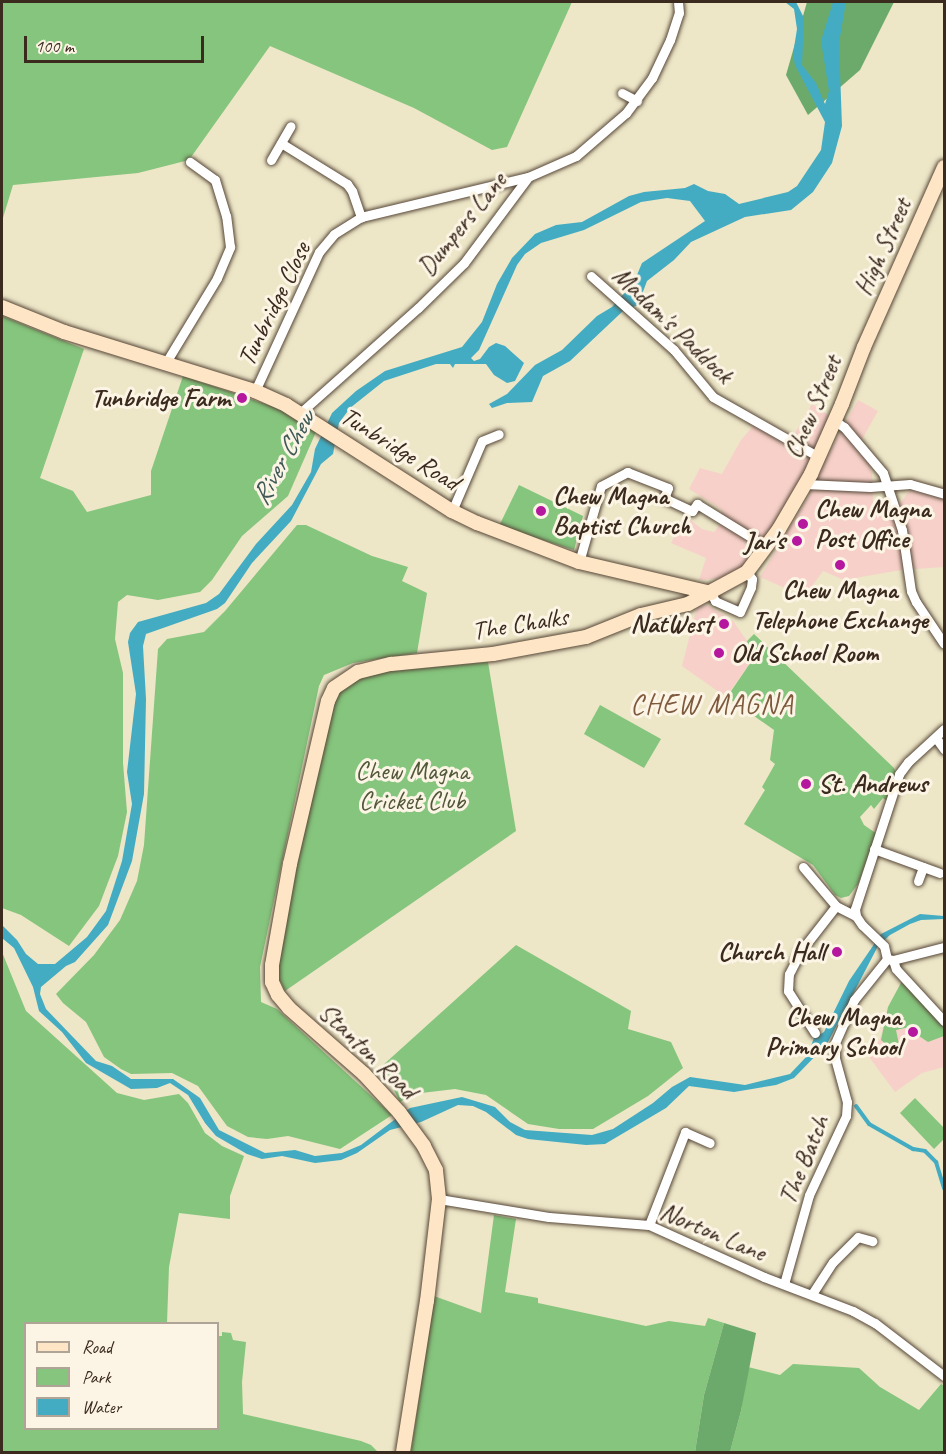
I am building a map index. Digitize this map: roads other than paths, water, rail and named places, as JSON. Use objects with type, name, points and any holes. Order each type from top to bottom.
[{"type":"main road","name":"High Street","points":[[864,347],[945,167]]},
{"type":"main road","name":"Tunbridge Road","points":[[2,307],[64,332],[255,391],[300,413],[453,511],[506,535],[579,562],[711,593]]},
{"type":"main road","name":"Chew Street","points":[[747,572],[767,547],[805,484],[836,421],[864,347]]},
{"type":"main road","name":"The Chalks","points":[[334,688],[357,672],[391,664],[493,654],[586,637],[641,615],[688,604],[747,572]]},
{"type":"main road","name":"Stanton Road","points":[[334,688],[324,714],[290,864],[272,965],[272,982],[278,995],[289,1008],[364,1074],[399,1112],[424,1146],[436,1170],[439,1199],[427,1300],[403,1452]]},
{"type":"street","name":"Dumpers Lane","points":[[300,413],[418,308],[464,263],[528,177],[576,156],[637,101],[652,78],[670,40],[679,13],[678,2]]},
{"type":"street","points":[[622,93],[637,101]]},
{"type":"street","points":[[271,160],[291,126]]},
{"type":"street","points":[[281,143],[347,184],[352,191],[361,217]]},
{"type":"street","points":[[165,363],[217,278],[230,247],[226,216],[215,180],[190,162]]},
{"type":"street","name":"Tunbridge Close","points":[[255,391],[319,252],[334,234],[361,217],[528,177]]},
{"type":"street","name":"Madam's Paddock","points":[[591,276],[674,350],[713,397],[819,457]]},
{"type":"street","points":[[836,421],[844,427],[883,473],[902,530],[911,591],[915,602],[943,640]]},
{"type":"street","points":[[453,511],[482,441],[499,434]]},
{"type":"street","points":[[579,562],[601,486],[627,472],[654,480],[668,488],[664,498],[692,511],[697,504],[767,547]]},
{"type":"street","points":[[805,484],[922,486],[945,494]]},
{"type":"street","points":[[711,593],[715,601],[740,612],[751,587],[752,579],[747,572]]},
{"type":"street","points":[[856,916],[855,909],[899,774],[908,762],[945,729]]},
{"type":"street","points":[[936,738],[945,749]]},
{"type":"street","points":[[874,849],[940,873]]},
{"type":"street","points":[[803,867],[836,906],[856,916],[884,946],[896,969],[945,1021]]},
{"type":"street","points":[[918,881],[923,867]]},
{"type":"street","points":[[815,1033],[788,992],[789,974],[800,952],[836,906]]},
{"type":"street","points":[[890,960],[945,947]]},
{"type":"street","name":"The Batch","points":[[784,1284],[815,1180],[837,1139],[846,1116],[847,1102],[835,1058],[835,1042],[854,1000],[890,960]]},
{"type":"street","points":[[649,1225],[685,1132],[711,1143]]},
{"type":"street","name":"Norton Lane","points":[[439,1199],[549,1217],[649,1225],[875,1323],[945,1376]]},
{"type":"street","points":[[812,1294],[833,1262],[858,1237],[872,1241]]},
{"type":"water","points":[[785,2],[796,2],[804,18],[802,65],[816,83],[825,104],[829,91],[821,41],[833,2],[846,2],[839,43],[842,126],[832,163],[813,192],[791,210],[745,217],[691,242],[674,260],[647,281],[638,305],[623,311],[570,361],[543,376],[532,402],[507,403],[492,408],[489,404],[507,394],[535,365],[562,350],[597,316],[612,307],[634,282],[642,263],[705,221],[690,201],[667,198],[641,202],[584,230],[541,243],[525,254],[517,265],[479,350],[471,358],[474,361],[480,359],[489,347],[496,343],[505,346],[524,363],[515,381],[507,383],[494,375],[486,364],[455,364],[453,368],[450,364],[436,364],[384,381],[350,408],[339,423],[333,454],[321,464],[291,521],[252,563],[225,603],[217,609],[146,634],[143,646],[146,699],[144,794],[132,861],[108,925],[75,962],[66,966],[41,987],[40,994],[46,1009],[96,1061],[112,1066],[131,1079],[173,1079],[200,1098],[219,1130],[265,1153],[295,1150],[315,1156],[342,1153],[361,1145],[410,1108],[462,1097],[495,1107],[510,1122],[525,1130],[592,1135],[613,1129],[690,1077],[745,1085],[790,1074],[807,1056],[814,1038],[824,1032],[849,981],[881,934],[920,914],[944,916],[944,919],[921,920],[910,924],[890,935],[878,946],[827,1044],[794,1078],[776,1085],[734,1092],[689,1086],[666,1108],[605,1144],[586,1145],[528,1139],[516,1135],[486,1112],[473,1106],[458,1105],[421,1122],[390,1130],[357,1153],[341,1160],[315,1163],[282,1156],[262,1159],[247,1154],[216,1136],[188,1095],[170,1083],[157,1088],[131,1089],[86,1063],[62,1032],[39,1011],[33,987],[14,948],[2,938],[2,925],[17,940],[26,954],[38,964],[55,964],[87,937],[106,911],[122,861],[132,804],[127,772],[136,694],[128,642],[130,633],[138,622],[206,603],[219,594],[256,544],[292,505],[311,472],[315,449],[332,413],[356,391],[385,371],[462,347],[482,322],[497,284],[512,258],[535,234],[556,225],[582,222],[629,196],[644,192],[685,188],[694,184],[708,191],[725,194],[739,204],[788,192],[797,186],[821,150],[825,122],[795,65],[793,54],[797,29],[794,9]]},
{"type":"waterway","points":[[856,1106],[869,1124],[913,1149],[925,1151],[936,1162],[944,1189]]},
{"type":"place","name":"Tunbridge Farm","points":[[242,398]]},
{"type":"place","name":"Chew Magna Baptist Church","points":[[541,511]]},
{"type":"place","name":"Chew Magna Post Office","points":[[803,524]]},
{"type":"place","name":"Jar's","points":[[797,541]]},
{"type":"place","name":"Chew Magna Telephone Exchange","points":[[840,565]]},
{"type":"place","name":"NatWest","points":[[724,624]]},
{"type":"place","name":"Old School Room","points":[[719,653]]},
{"type":"place","name":"St. Andrews","points":[[806,784]]},
{"type":"place","name":"Church Hall","points":[[837,952]]},
{"type":"place","name":"Chew Magna Primary School","points":[[913,1032]]},
{"type":"district","name":"CHEW MAGNA","points":[[712,704]]},
{"type":"water label","name":"River Chew","points":[[283,458]]},
{"type":"park label","name":"Chew Magna Cricket Club","points":[[412,786]]}]
